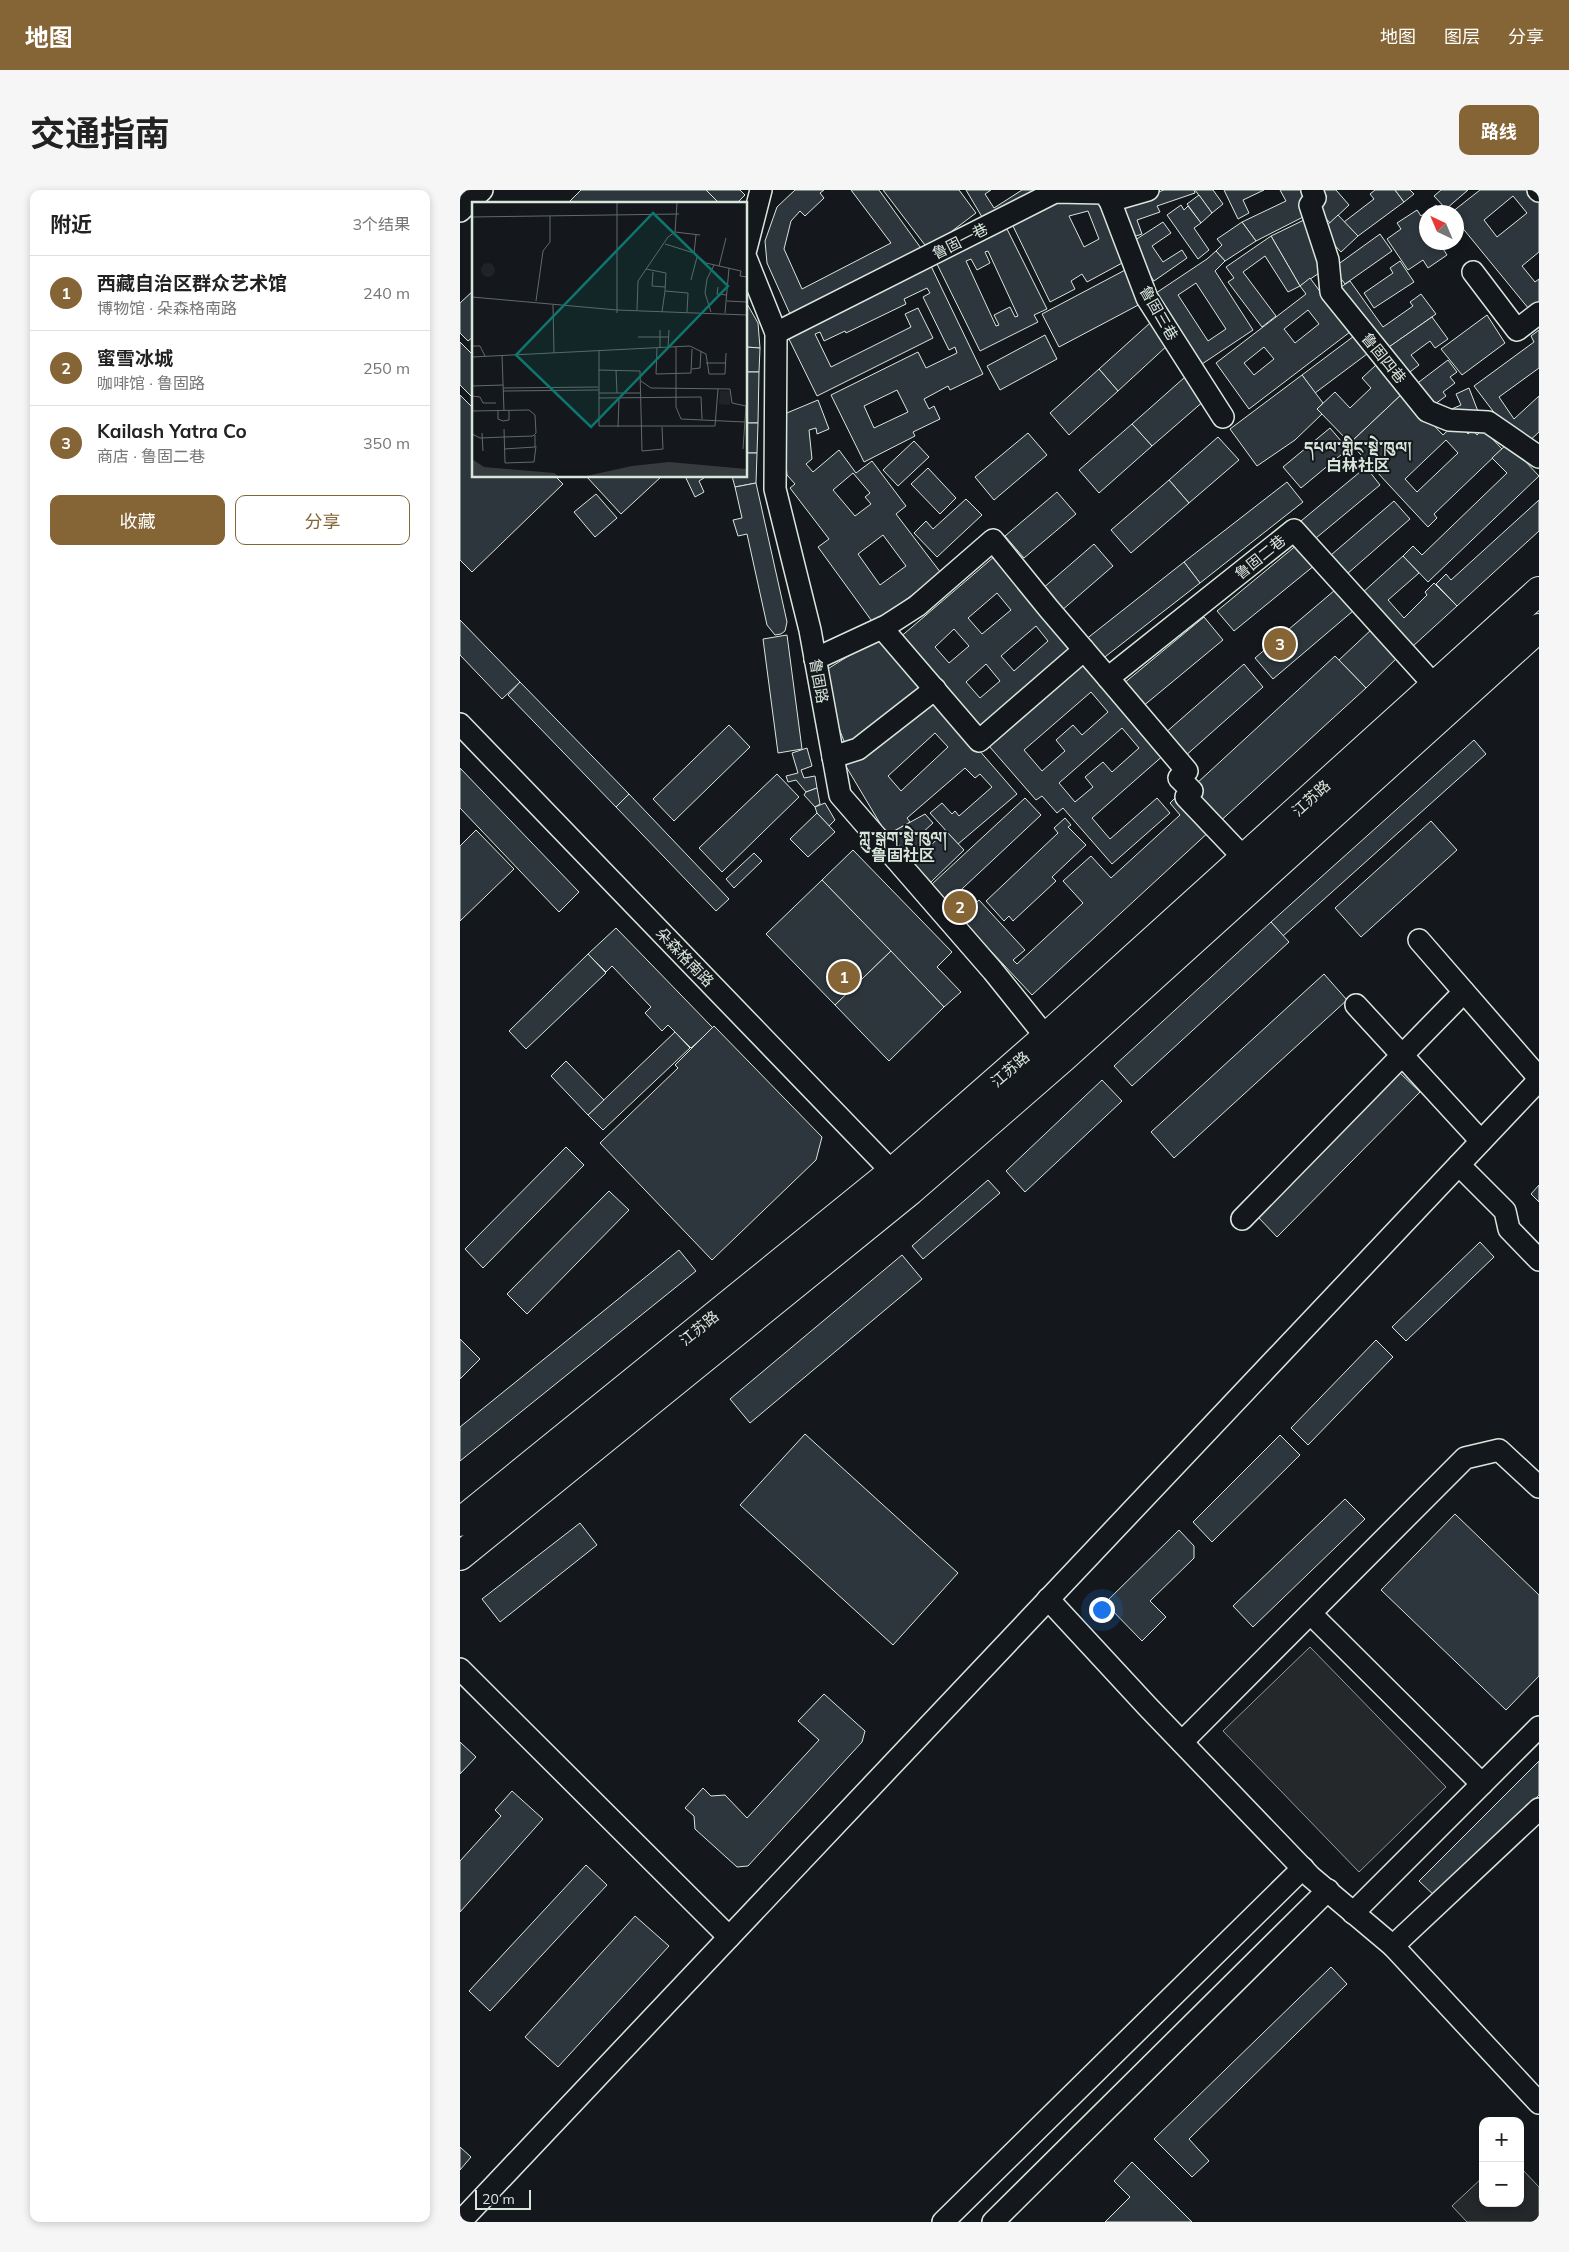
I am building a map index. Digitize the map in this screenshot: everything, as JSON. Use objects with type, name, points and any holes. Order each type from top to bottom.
[{"type":"highway","name":"江苏路","points":[[460,1556],[901,1181],[1046,1037],[1539,591]]},
{"type":"highway","name":"江苏路","points":[[460,1522],[1063,1058],[1539,628]]},
{"type":"street","points":[[460,212],[482,190]]},
{"type":"street","points":[[748,241],[761,190]]},
{"type":"street","points":[[1110,200],[1148,190]]},
{"type":"street","name":"鲁固四巷","points":[[1312,190],[1316,198],[1310,205],[1328,260],[1330,292],[1427,411],[1449,420],[1488,422],[1539,457]]},
{"type":"street","name":"鲁固一巷","points":[[776,333],[1054,191],[1104,193],[1110,200]]},
{"type":"street","name":"鲁固三巷","points":[[1110,200],[1146,298],[1223,417]]},
{"type":"street","name":"鲁固路","points":[[748,263],[776,333],[775,489],[810,630],[840,795],[993,971],[1046,1037]]},
{"type":"street","points":[[1473,272],[1517,330],[1539,313]]},
{"type":"street","name":"鲁固二巷","points":[[1108,678],[1294,530],[1435,686]]},
{"type":"street","points":[[815,659],[882,628],[917,606],[993,540],[1080,653],[1108,678],[1187,771],[1179,778],[1192,791],[1186,797],[1244,858]]},
{"type":"street","points":[[882,628],[979,741],[1080,653]]},
{"type":"street","points":[[833,757],[858,749],[935,689]]},
{"type":"street","name":"朵森格南路","points":[[460,724],[901,1181]]},
{"type":"street","points":[[460,2222],[1539,1079],[1419,940]]},
{"type":"street","points":[[1242,1219],[1464,992]]},
{"type":"street","points":[[1356,1005],[1481,1141]]},
{"type":"street","points":[[1459,1165],[1505,1211],[1509,1229],[1539,1260]]},
{"type":"street","points":[[1182,1742],[1465,1458],[1499,1450],[1539,1487]]},
{"type":"street","points":[[1048,1599],[1303,1868],[1393,1946],[1539,2103]]},
{"type":"street","points":[[1311,1614],[1482,1784]]},
{"type":"street","points":[[460,1669],[729,1937]]},
{"type":"street","points":[[1354,1913],[1539,1727]]},
{"type":"street","points":[[1393,1946],[1539,1809]]},
{"type":"street","points":[[943,2222],[1303,1868]]},
{"type":"street","points":[[993,2222],[1328,1890]]},
{"type":"shaded area","points":[[1310,1647],[1446,1787],[1359,1872],[1223,1731]]},
{"type":"shaded area","points":[[1524,2171],[1539,2187],[1539,2222],[1467,2222],[1452,2206],[1479,2181],[1479,2207],[1524,2207]]},
{"type":"building","points":[[581,190],[706,190],[718,202],[569,202]]},
{"type":"building","points":[[706,190],[740,190],[745,195],[738,202],[718,202]]},
{"type":"building","points":[[795,190],[824,190],[820,193],[824,198],[805,216],[800,211],[791,221],[784,249],[802,289],[891,243],[851,190],[879,190],[923,251],[790,314],[767,263],[765,241],[777,207]]},
{"type":"building","points":[[883,190],[959,190],[976,213],[928,249]]},
{"type":"building","points":[[966,190],[991,190],[985,194],[994,208],[1022,190],[1042,190],[985,222]]},
{"type":"building","points":[[1164,190],[1194,190],[1195,193],[1157,206],[1160,212],[1137,220],[1142,234],[1127,239],[1116,207]]},
{"type":"building","points":[[1195,190],[1213,190],[1223,204],[1212,213]]},
{"type":"building","points":[[1224,190],[1264,190],[1243,200],[1249,213],[1238,219]]},
{"type":"building","points":[[1280,190],[1308,190],[1306,201],[1299,205],[1305,216],[1256,241],[1242,222],[1286,201]]},
{"type":"building","points":[[1322,190],[1336,190],[1349,205],[1330,223],[1316,207],[1327,197]]},
{"type":"building","points":[[1375,190],[1395,190],[1404,202],[1358,236],[1344,222],[1374,199],[1370,194]]},
{"type":"building","points":[[1395,190],[1410,190],[1414,194],[1404,202]]},
{"type":"building","points":[[1441,190],[1468,190],[1451,205],[1442,205],[1434,196]]},
{"type":"building","points":[[1480,190],[1532,190],[1539,198],[1539,252],[1522,266],[1535,282],[1539,279],[1539,310],[1533,314],[1464,230],[1464,205],[1461,205]],"holes":[[[1513,196],[1527,213],[1497,237],[1484,220]]]},
{"type":"building","points":[[1199,195],[1212,213],[1201,223],[1187,204]]},
{"type":"building","points":[[1100,196],[1124,262],[1087,282],[1082,274],[1071,281],[1075,289],[1050,302],[1012,224],[1066,197]],"holes":[[[1088,211],[1099,239],[1084,247],[1069,216]]]},
{"type":"building","points":[[1181,205],[1184,210],[1188,206],[1201,223],[1194,228],[1209,250],[1198,259],[1167,215]]},
{"type":"building","points":[[1417,210],[1419,213],[1419,250],[1444,250],[1447,255],[1428,268],[1423,260],[1408,270],[1387,239],[1401,229],[1397,223]]},
{"type":"building","points":[[1338,215],[1358,236],[1341,252],[1321,231]]},
{"type":"building","points":[[1306,219],[1325,269],[1300,286],[1271,236]]},
{"type":"building","points":[[1163,222],[1171,233],[1152,246],[1163,262],[1182,250],[1187,258],[1154,281],[1129,244]]},
{"type":"building","points":[[1242,222],[1256,241],[1225,261],[1216,251],[1222,245],[1217,239]]},
{"type":"building","points":[[1006,227],[1047,309],[1034,315],[1038,322],[980,351],[936,262]],"holes":[[[988,251],[1018,316],[1015,317],[1010,307],[994,315],[999,325],[996,326],[966,261],[971,259],[977,270],[990,263],[985,252]]]},
{"type":"building","points":[[1380,234],[1392,251],[1345,284],[1333,268]]},
{"type":"building","points":[[1271,236],[1300,286],[1288,292],[1265,256],[1243,272],[1276,316],[1262,327],[1228,282],[1234,278],[1226,267]]},
{"type":"building","points":[[1216,251],[1225,261],[1215,271],[1253,330],[1199,366],[1153,295]],"holes":[[[1196,283],[1226,329],[1208,341],[1178,295]]]},
{"type":"building","points":[[1400,261],[1414,282],[1374,308],[1364,293],[1393,273],[1390,268]]},
{"type":"building","points":[[930,264],[983,374],[950,390],[948,386],[924,399],[929,409],[934,406],[940,419],[913,432],[915,436],[864,462],[831,395],[918,352],[926,368],[957,353],[955,347],[949,350],[923,297],[930,293],[927,288],[904,299],[906,304],[846,333],[845,331],[824,341],[820,332],[815,334],[831,367],[911,327],[905,314],[918,308],[933,338],[817,396],[787,335]],"holes":[[[897,390],[908,412],[874,428],[864,406]]]},
{"type":"building","points":[[1127,269],[1144,302],[1059,347],[1042,314]]},
{"type":"building","points":[[1310,278],[1350,332],[1249,409],[1216,363],[1306,294],[1300,286]],"holes":[[[1308,310],[1319,324],[1295,343],[1284,329]],[[1264,347],[1274,359],[1254,375],[1244,363]]]},
{"type":"building","points":[[1350,281],[1383,327],[1413,306],[1410,302],[1421,294],[1436,314],[1382,352],[1338,289]]},
{"type":"building","points":[[472,292],[472,338],[468,341],[460,333],[460,303]]},
{"type":"building","points":[[748,306],[758,323],[760,348],[748,347]]},
{"type":"building","points":[[1487,315],[1505,343],[1462,375],[1441,349]]},
{"type":"building","points":[[1432,317],[1448,339],[1435,348],[1430,341],[1411,355],[1419,365],[1406,375],[1386,349]]},
{"type":"building","points":[[1150,323],[1169,344],[1118,391],[1099,369]]},
{"type":"building","points":[[1539,330],[1539,368],[1499,397],[1514,419],[1539,396],[1539,432],[1527,443],[1509,423],[1505,427],[1474,386],[1534,342],[1531,336]]},
{"type":"building","points":[[1045,335],[1057,359],[1000,390],[987,366]]},
{"type":"building","points":[[1354,336],[1367,354],[1315,393],[1302,375]]},
{"type":"building","points":[[460,342],[472,354],[472,397],[460,385]]},
{"type":"building","points":[[748,347],[760,348],[759,372],[748,372]]},
{"type":"building","points":[[1448,360],[1457,372],[1450,377],[1455,383],[1443,392],[1446,396],[1431,407],[1415,385]]},
{"type":"building","points":[[1376,365],[1403,393],[1350,443],[1317,409],[1335,392],[1350,408],[1371,388],[1362,378]]},
{"type":"building","points":[[1099,369],[1118,391],[1069,435],[1050,413]]},
{"type":"building","points":[[748,372],[759,372],[758,423],[748,423]]},
{"type":"building","points":[[1302,375],[1323,403],[1317,409],[1322,414],[1295,440],[1257,466],[1230,429]]},
{"type":"building","points":[[1185,377],[1205,400],[1152,446],[1132,424]]},
{"type":"building","points":[[1469,388],[1479,414],[1447,411],[1461,405],[1456,394]]},
{"type":"building","points":[[1403,393],[1443,435],[1457,422],[1468,434],[1473,430],[1477,435],[1483,429],[1502,449],[1434,514],[1437,518],[1428,527],[1350,443]],"holes":[[[1446,440],[1458,453],[1417,492],[1405,479]]]},
{"type":"building","points":[[460,395],[472,407],[472,478],[557,478],[563,484],[472,572],[460,560]]},
{"type":"building","points":[[818,400],[829,429],[817,434],[816,428],[809,430],[812,459],[806,464],[813,472],[839,450],[856,473],[872,461],[906,506],[896,514],[941,573],[874,624],[818,547],[829,539],[790,488],[795,484],[787,475],[782,415]],"holes":[[[853,473],[870,493],[865,497],[871,504],[855,516],[833,490]],[[883,535],[906,566],[880,585],[858,554]]]},
{"type":"building","points":[[748,423],[758,423],[757,453],[748,453]]},
{"type":"building","points":[[1132,424],[1152,446],[1099,493],[1079,470]]},
{"type":"building","points":[[1330,428],[1348,449],[1301,488],[1283,467]]},
{"type":"building","points":[[1028,433],[1047,455],[994,500],[975,477]]},
{"type":"building","points":[[1218,437],[1239,460],[1189,503],[1169,480]]},
{"type":"building","points":[[914,441],[929,457],[898,486],[883,470]]},
{"type":"building","points":[[1508,443],[1539,476],[1428,582],[1403,556],[1413,546],[1422,555],[1507,473],[1492,458]]},
{"type":"building","points":[[748,453],[757,453],[756,483],[735,487],[733,478],[748,478]]},
{"type":"building","points":[[1366,467],[1380,485],[1316,538],[1301,521]]},
{"type":"building","points":[[928,468],[956,498],[940,514],[911,484]]},
{"type":"building","points":[[588,478],[660,478],[621,514]]},
{"type":"building","points":[[686,478],[704,478],[699,481],[704,492],[695,497]]},
{"type":"building","points":[[1169,480],[1189,503],[1131,553],[1111,530]]},
{"type":"building","points":[[1287,482],[1303,502],[1200,583],[1184,562]]},
{"type":"building","points":[[756,483],[787,622],[785,631],[775,635],[767,625],[747,534],[738,536],[733,520],[742,518],[735,487]]},
{"type":"building","points":[[1057,492],[1076,514],[1024,558],[1005,536]]},
{"type":"building","points":[[596,494],[617,518],[595,537],[574,512]]},
{"type":"building","points":[[966,499],[982,515],[937,557],[914,533],[926,521],[933,529]]},
{"type":"building","points":[[1539,500],[1539,531],[1457,606],[1436,584],[1446,574],[1451,580]]},
{"type":"building","points":[[1394,501],[1410,519],[1347,574],[1331,555]]},
{"type":"building","points":[[1094,544],[1113,566],[1061,611],[1042,589]]},
{"type":"building","points":[[1298,544],[1315,565],[1234,631],[1217,611]]},
{"type":"building","points":[[995,556],[1074,648],[978,731],[898,639]],"holes":[[[997,593],[1011,610],[982,634],[968,618]],[[1036,626],[1048,641],[1014,671],[1001,656]],[[954,629],[969,646],[949,663],[935,647]],[[986,664],[1000,681],[980,698],[966,682]]]},
{"type":"building","points":[[1403,556],[1419,573],[1388,600],[1404,618],[1427,595],[1425,592],[1434,583],[1457,606],[1412,647],[1361,594]]},
{"type":"building","points":[[1184,562],[1200,583],[1101,660],[1085,640]]},
{"type":"building","points":[[1335,590],[1353,611],[1273,679],[1255,658]]},
{"type":"building","points":[[1204,617],[1223,640],[1142,707],[1123,684]]},
{"type":"building","points":[[460,620],[520,682],[502,699],[460,655]]},
{"type":"building","points":[[1372,629],[1399,656],[1366,688],[1339,660]]},
{"type":"building","points":[[787,635],[802,749],[778,753],[763,639]]},
{"type":"building","points":[[882,635],[927,691],[847,749],[837,723],[826,670]]},
{"type":"building","points":[[1335,656],[1366,688],[1216,825],[1197,804],[1196,784]]},
{"type":"building","points":[[1084,662],[1165,754],[1092,818],[1110,839],[1157,798],[1170,813],[1112,864],[1063,808],[1057,813],[1042,796],[1036,800],[989,746]],"holes":[[[1091,692],[1108,712],[1082,735],[1073,725],[1056,740],[1065,751],[1042,771],[1024,750]],[[1122,728],[1139,748],[1112,772],[1103,762],[1085,777],[1093,787],[1075,802],[1059,783]]]},
{"type":"building","points":[[1244,664],[1263,687],[1184,757],[1164,734]]},
{"type":"building","points":[[520,682],[629,794],[616,807],[508,695]]},
{"type":"building","points":[[933,697],[1017,794],[958,844],[930,813],[942,803],[952,814],[955,811],[959,816],[992,787],[980,774],[975,778],[965,768],[907,818],[910,822],[887,835],[844,763]],"holes":[[[935,733],[948,747],[901,791],[888,776]]]},
{"type":"building","points":[[729,725],[750,747],[674,821],[653,799]]},
{"type":"building","points":[[1474,740],[1486,754],[1283,936],[1271,922]]},
{"type":"building","points":[[807,748],[812,766],[801,770],[804,778],[815,776],[817,788],[806,792],[796,780],[788,782],[786,776],[798,773],[792,753]]},
{"type":"building","points":[[460,768],[579,892],[559,912],[460,808]]},
{"type":"building","points":[[777,774],[799,797],[722,872],[699,848]]},
{"type":"building","points":[[817,788],[820,804],[815,807],[804,795],[806,792]]},
{"type":"building","points":[[629,794],[729,899],[716,911],[616,807]]},
{"type":"building","points":[[1179,794],[1212,829],[1032,995],[960,918],[979,900],[1025,950],[1013,960],[1017,964],[1083,903],[1063,881],[1091,856],[1111,878],[1180,815],[1170,803]]},
{"type":"building","points":[[1025,798],[1041,815],[948,902],[932,884]]},
{"type":"building","points":[[825,803],[835,820],[829,826],[817,813],[815,807]]},
{"type":"building","points":[[817,813],[835,832],[808,857],[790,839]]},
{"type":"building","points":[[925,814],[933,823],[921,834],[931,845],[946,831],[964,850],[931,882],[887,835]]},
{"type":"building","points":[[1065,818],[1071,825],[1068,827],[1086,845],[1052,877],[1056,881],[1013,921],[1009,916],[1004,921],[986,901],[1058,833],[1054,828]]},
{"type":"building","points":[[1431,821],[1457,850],[1361,937],[1335,908]]},
{"type":"building","points":[[476,830],[514,869],[460,921],[460,846]]},
{"type":"building","points":[[853,850],[952,952],[937,967],[961,992],[944,1007],[822,880]]},
{"type":"building","points":[[754,853],[762,861],[734,888],[726,879]]},
{"type":"building","points":[[822,880],[891,951],[835,1005],[766,934]]},
{"type":"building","points":[[1271,922],[1289,942],[1132,1086],[1114,1066]]},
{"type":"building","points":[[616,928],[713,1028],[691,1048],[668,1025],[662,1031],[645,1013],[651,1007],[612,966],[606,972],[588,954]]},
{"type":"building","points":[[891,951],[944,1007],[889,1061],[835,1005]]},
{"type":"building","points":[[588,954],[606,973],[526,1049],[509,1031]]},
{"type":"building","points":[[1324,974],[1347,1000],[1174,1158],[1151,1132]]},
{"type":"building","points":[[714,1026],[822,1137],[816,1160],[712,1260],[600,1143],[678,1068],[675,1065]]},
{"type":"building","points":[[675,1032],[690,1048],[603,1130],[588,1115]]},
{"type":"building","points":[[566,1061],[604,1100],[588,1115],[551,1076]]},
{"type":"building","points":[[1400,1073],[1420,1092],[1277,1237],[1258,1217]]},
{"type":"building","points":[[1102,1080],[1122,1101],[1025,1192],[1006,1171]]},
{"type":"building","points":[[566,1147],[584,1165],[483,1268],[465,1249]]},
{"type":"building","points":[[988,1180],[1000,1193],[923,1259],[912,1246]]},
{"type":"building","points":[[1539,1185],[1539,1202],[1531,1194]]},
{"type":"building","points":[[609,1191],[629,1210],[527,1314],[507,1294]]},
{"type":"building","points":[[1480,1242],[1494,1257],[1406,1341],[1392,1327]]},
{"type":"building","points":[[679,1250],[696,1271],[460,1461],[460,1427]]},
{"type":"building","points":[[902,1255],[922,1279],[750,1423],[730,1399]]},
{"type":"building","points":[[460,1339],[480,1359],[460,1379]]},
{"type":"building","points":[[1376,1340],[1393,1357],[1308,1445],[1291,1428]]},
{"type":"building","points":[[805,1434],[958,1573],[893,1645],[740,1505]]},
{"type":"building","points":[[1280,1435],[1300,1455],[1212,1542],[1193,1522]]},
{"type":"building","points":[[1345,1499],[1365,1519],[1253,1627],[1233,1606]]},
{"type":"building","points":[[1455,1514],[1539,1595],[1539,1676],[1506,1710],[1381,1590]]},
{"type":"building","points":[[580,1523],[597,1545],[500,1622],[482,1599]]},
{"type":"building","points":[[1179,1530],[1194,1546],[1194,1558],[1150,1601],[1166,1617],[1142,1641],[1105,1603]]},
{"type":"building","points":[[824,1694],[865,1731],[862,1742],[748,1866],[737,1867],[695,1829],[694,1816],[685,1808],[703,1788],[711,1796],[725,1795],[747,1818],[819,1740],[798,1721]]},
{"type":"building","points":[[460,1742],[476,1757],[460,1774]]},
{"type":"building","points":[[1539,1761],[1539,1795],[1437,1898],[1419,1881]]},
{"type":"building","points":[[512,1791],[543,1819],[460,1912],[460,1861],[501,1816],[495,1810]]},
{"type":"building","points":[[586,1865],[607,1885],[490,2011],[469,1991]]},
{"type":"building","points":[[635,1916],[669,1946],[558,2067],[525,2037]]},
{"type":"building","points":[[1331,1967],[1347,1984],[1189,2139],[1209,2161],[1192,2177],[1154,2139]]},
{"type":"building","points":[[460,2147],[471,2157],[460,2170]]},
{"type":"building","points":[[1132,2162],[1192,2222],[1105,2222],[1130,2197],[1114,2181]]},
{"type":"place","name":"Kailash Yatra Co","points":[[1280,644]]},
{"type":"place","name":"蜜雪冰城","points":[[960,907]]},
{"type":"place","name":"西藏自治区群众艺术馆","points":[[844,977]]},
{"type":"district","name":"དཔལ་གླིང་སྡེ་ཁུལ། 白林社区","points":[[1358,456]]},
{"type":"district","name":"ཀླུ་སྒུག་སྡེ་ཁུལ། 鲁固社区","points":[[903,846]]}]
